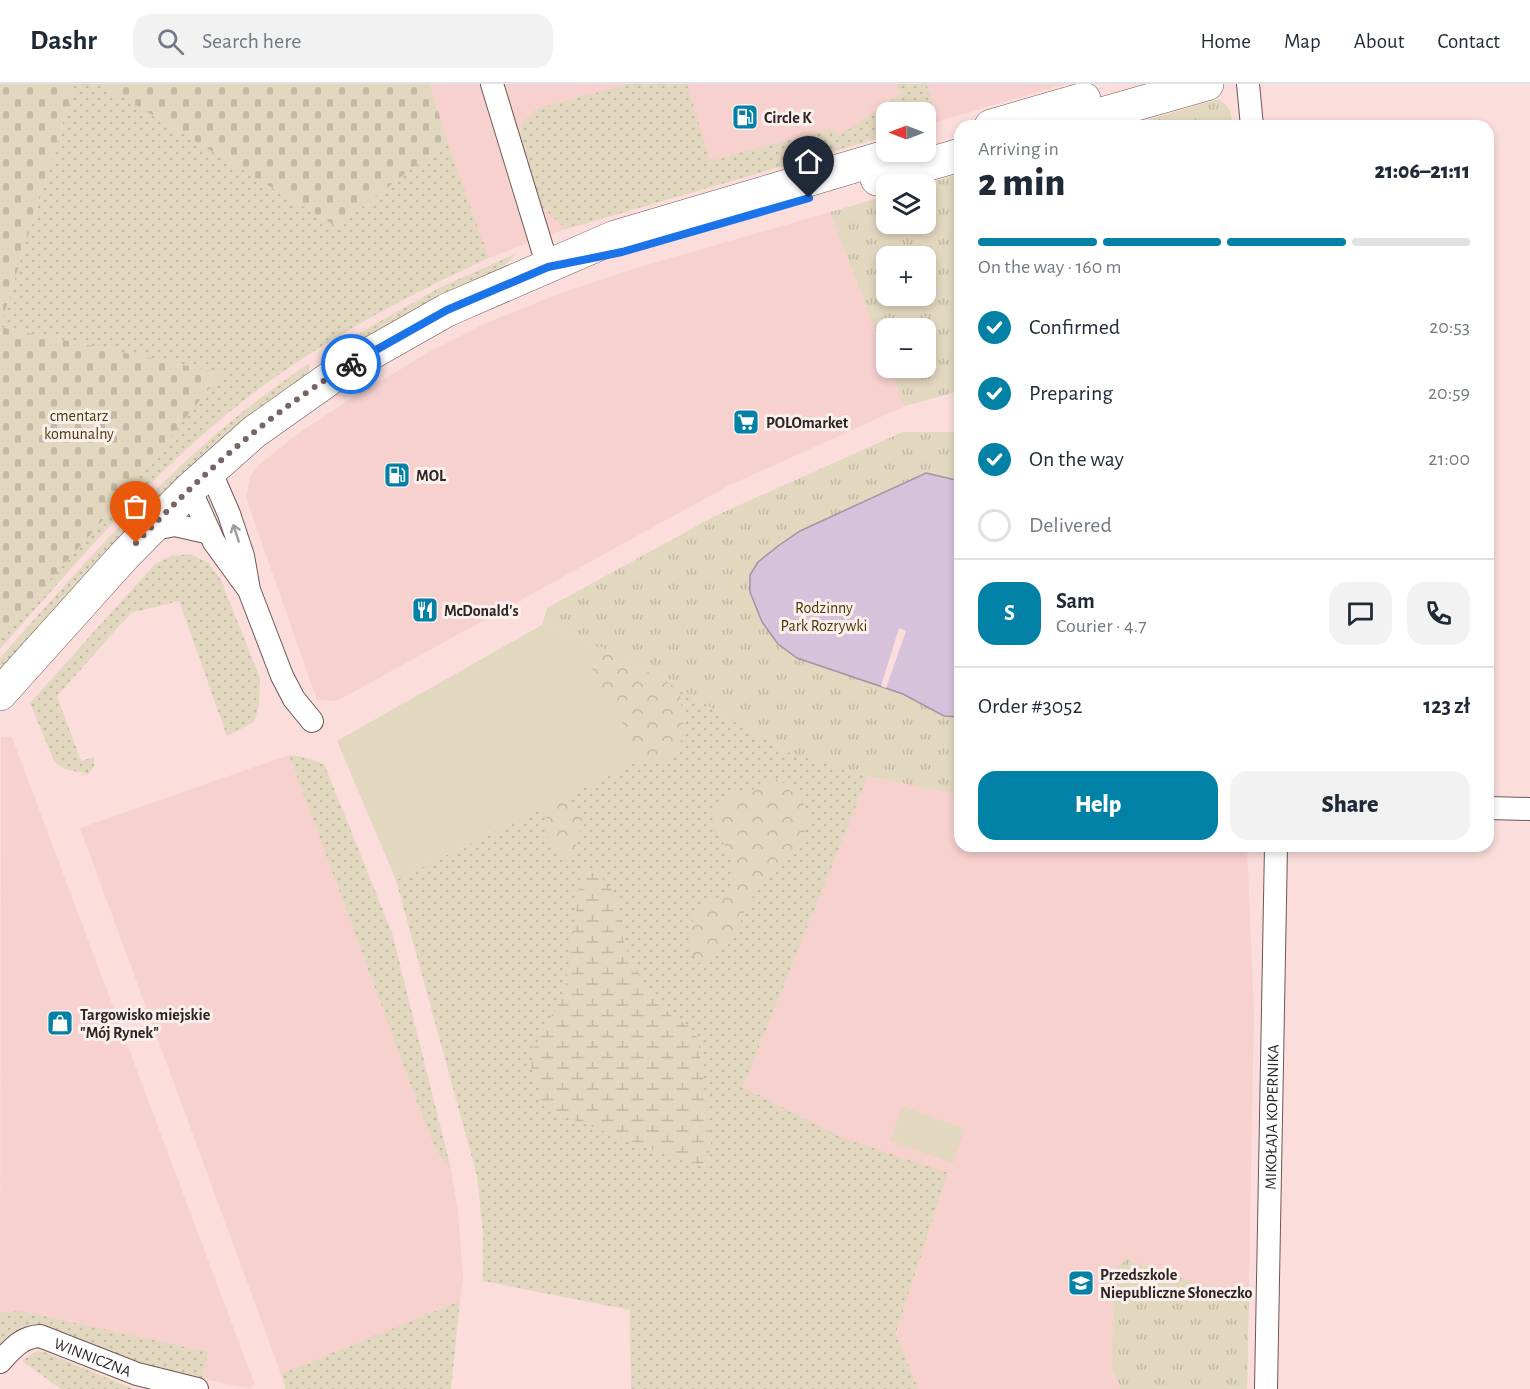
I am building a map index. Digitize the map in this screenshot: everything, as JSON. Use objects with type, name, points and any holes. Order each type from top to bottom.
[{"type":"street","points":[[492,84],[548,267]]},
{"type":"street","points":[[1012,120],[1135,84]]},
{"type":"street","points":[[1080,120],[1207,84]]},
{"type":"street","points":[[1248,84],[1251,120]]},
{"type":"street","points":[[936,142],[954,137]]},
{"type":"street","points":[[548,267],[622,252],[954,157]]},
{"type":"street","points":[[0,694],[149,530],[200,479],[271,419],[343,369],[447,310],[615,237],[876,160]]},
{"type":"street","points":[[200,479],[210,533],[230,567],[249,590]]},
{"type":"street","points":[[200,479],[238,540],[249,590],[282,675],[294,699],[312,721]]},
{"type":"street","points":[[149,530],[175,525],[210,533]]},
{"type":"street","points":[[1494,808],[1530,809]]},
{"type":"street","name":"MIKOŁAJA KOPERNIKA","points":[[1266,1389],[1276,852]]},
{"type":"street","name":"WINNICZNA","points":[[0,1362],[20,1342],[30,1336],[40,1336],[137,1374],[197,1389]]},
{"type":"shaded area","points":[[430,84],[1065,84],[936,122],[936,102],[876,102],[876,139],[566,229],[489,258],[447,141]]},
{"type":"shaded area","points":[[830,212],[876,333],[876,378],[894,378],[905,406],[728,486],[337,701],[317,700],[246,498],[250,477],[260,464],[296,435],[429,352],[486,323],[558,294],[633,269]]},
{"type":"shaded area","points":[[926,473],[954,480],[954,717],[944,716],[903,694],[797,658],[778,644],[762,622],[750,592],[750,575],[758,562],[800,531]]},
{"type":"shaded area","name":"Targowisko miejskie \"Mój Rynek\"","points":[[1,737],[12,737],[255,1385],[250,1389],[139,1365],[50,1330],[0,1351]]},
{"type":"shaded area","points":[[289,755],[436,1151],[451,1169],[458,1211],[463,1279],[460,1301],[281,1374],[80,828]]},
{"type":"shaded area","points":[[868,776],[954,794],[954,852],[1247,852],[1254,1012],[1247,1389],[918,1389],[896,1333],[948,1174],[843,1138],[743,1087]]},
{"type":"green space","points":[[0,84],[75,84],[0,327]]},
{"type":"green space","points":[[75,84],[101,84],[337,227],[447,141],[489,258],[359,324],[297,362],[238,405],[205,432],[143,491],[0,649],[0,636],[97,527],[222,373],[0,327]]},
{"type":"green space","points":[[101,84],[430,84],[447,141],[337,227]]},
{"type":"green space","points":[[629,84],[687,84],[710,161],[834,128],[839,136],[876,110],[876,139],[566,229],[542,207],[520,135],[522,123],[536,109]]},
{"type":"green space","points":[[899,84],[925,84],[932,102],[888,102],[901,93],[896,86]]},
{"type":"green space","points":[[1219,99],[1226,104],[1231,120],[1147,120]]},
{"type":"green space","points":[[954,176],[954,393],[905,406],[894,378],[936,378],[936,318],[876,318],[876,333],[830,212],[876,199],[876,234],[936,234],[936,181]]},
{"type":"green space","points":[[517,253],[500,270],[347,349],[331,349],[439,288]]},
{"type":"green space","name":"cmentarz komunalny","points":[[0,327],[222,373],[97,527],[0,636]]},
{"type":"green space","points":[[310,363],[307,375],[0,671],[0,658],[145,500],[224,427]]},
{"type":"green space","name":"Rodzinny Park Rozrywki","points":[[903,432],[954,432],[954,794],[868,776],[784,751],[680,689],[594,643],[542,625],[547,608],[715,516]]},
{"type":"green space","points":[[191,554],[208,563],[220,578],[260,678],[259,706],[254,722],[227,736],[179,601],[131,613],[57,696],[81,761],[94,757],[94,766],[88,775],[59,766],[54,761],[30,703],[154,565],[170,556]]},
{"type":"green space","points":[[542,625],[594,643],[588,661],[643,759],[396,880],[337,741]]},
{"type":"green space","points":[[594,643],[680,689],[784,751],[868,776],[743,1087],[843,1138],[948,1173],[896,1333],[918,1389],[631,1389],[630,1310],[483,1281],[483,1233],[477,1176],[396,880],[642,759],[587,661]]},
{"type":"green space","points":[[594,643],[680,689],[684,735],[673,757],[656,762],[643,759],[587,661]]},
{"type":"green space","points":[[289,755],[313,760],[325,766],[392,933],[451,1169],[436,1151]]},
{"type":"green space","points":[[776,779],[798,795],[810,819],[796,853],[769,877],[749,901],[734,939],[712,958],[698,963],[689,949],[694,911],[727,892],[735,877],[730,853],[714,829],[715,812],[731,795],[759,788]]},
{"type":"green space","points":[[562,799],[569,799],[583,816],[576,847],[569,861],[556,850],[546,830],[549,805]]},
{"type":"green space","points":[[595,869],[616,895],[624,944],[648,993],[672,1016],[692,1028],[698,1038],[711,1142],[708,1162],[697,1166],[555,1113],[543,1105],[531,1066],[534,1048],[565,992],[580,879],[585,871]]},
{"type":"green space","points":[[902,1106],[965,1129],[953,1163],[890,1141]]},
{"type":"green space","points":[[1126,1259],[1210,1288],[1249,1291],[1247,1389],[1121,1389],[1112,1369],[1114,1272]]},
{"type":"green space","points":[[460,1301],[451,1389],[286,1389],[281,1374]]},
{"type":"green space","points":[[20,1311],[208,1352],[202,1379],[139,1365],[78,1342],[0,1351],[0,1313]]},
{"type":"green space","points":[[37,1351],[134,1389],[61,1389],[22,1361]]},
{"type":"pier","points":[[899,628],[906,631],[886,688],[881,686]]},
{"type":"way so far","points":[[136,543],[200,479],[254,432],[351,364]]},
{"type":"place","name":"Circle K","points":[[745,117]]},
{"type":"place","name":"POLOmarket","points":[[746,422]]},
{"type":"place","name":"MOL","points":[[397,475]]},
{"type":"place","name":"McDonald's","points":[[425,610]]},
{"type":"place","name":"Targowisko miejskie \"Mój Rynek\"","points":[[60,1023]]},
{"type":"place","name":"Przedszkole Niepubliczne Słoneczko","points":[[1081,1283]]},
{"type":"route","points":[[351,364],[447,310],[548,267],[622,252],[809,198]]}]
